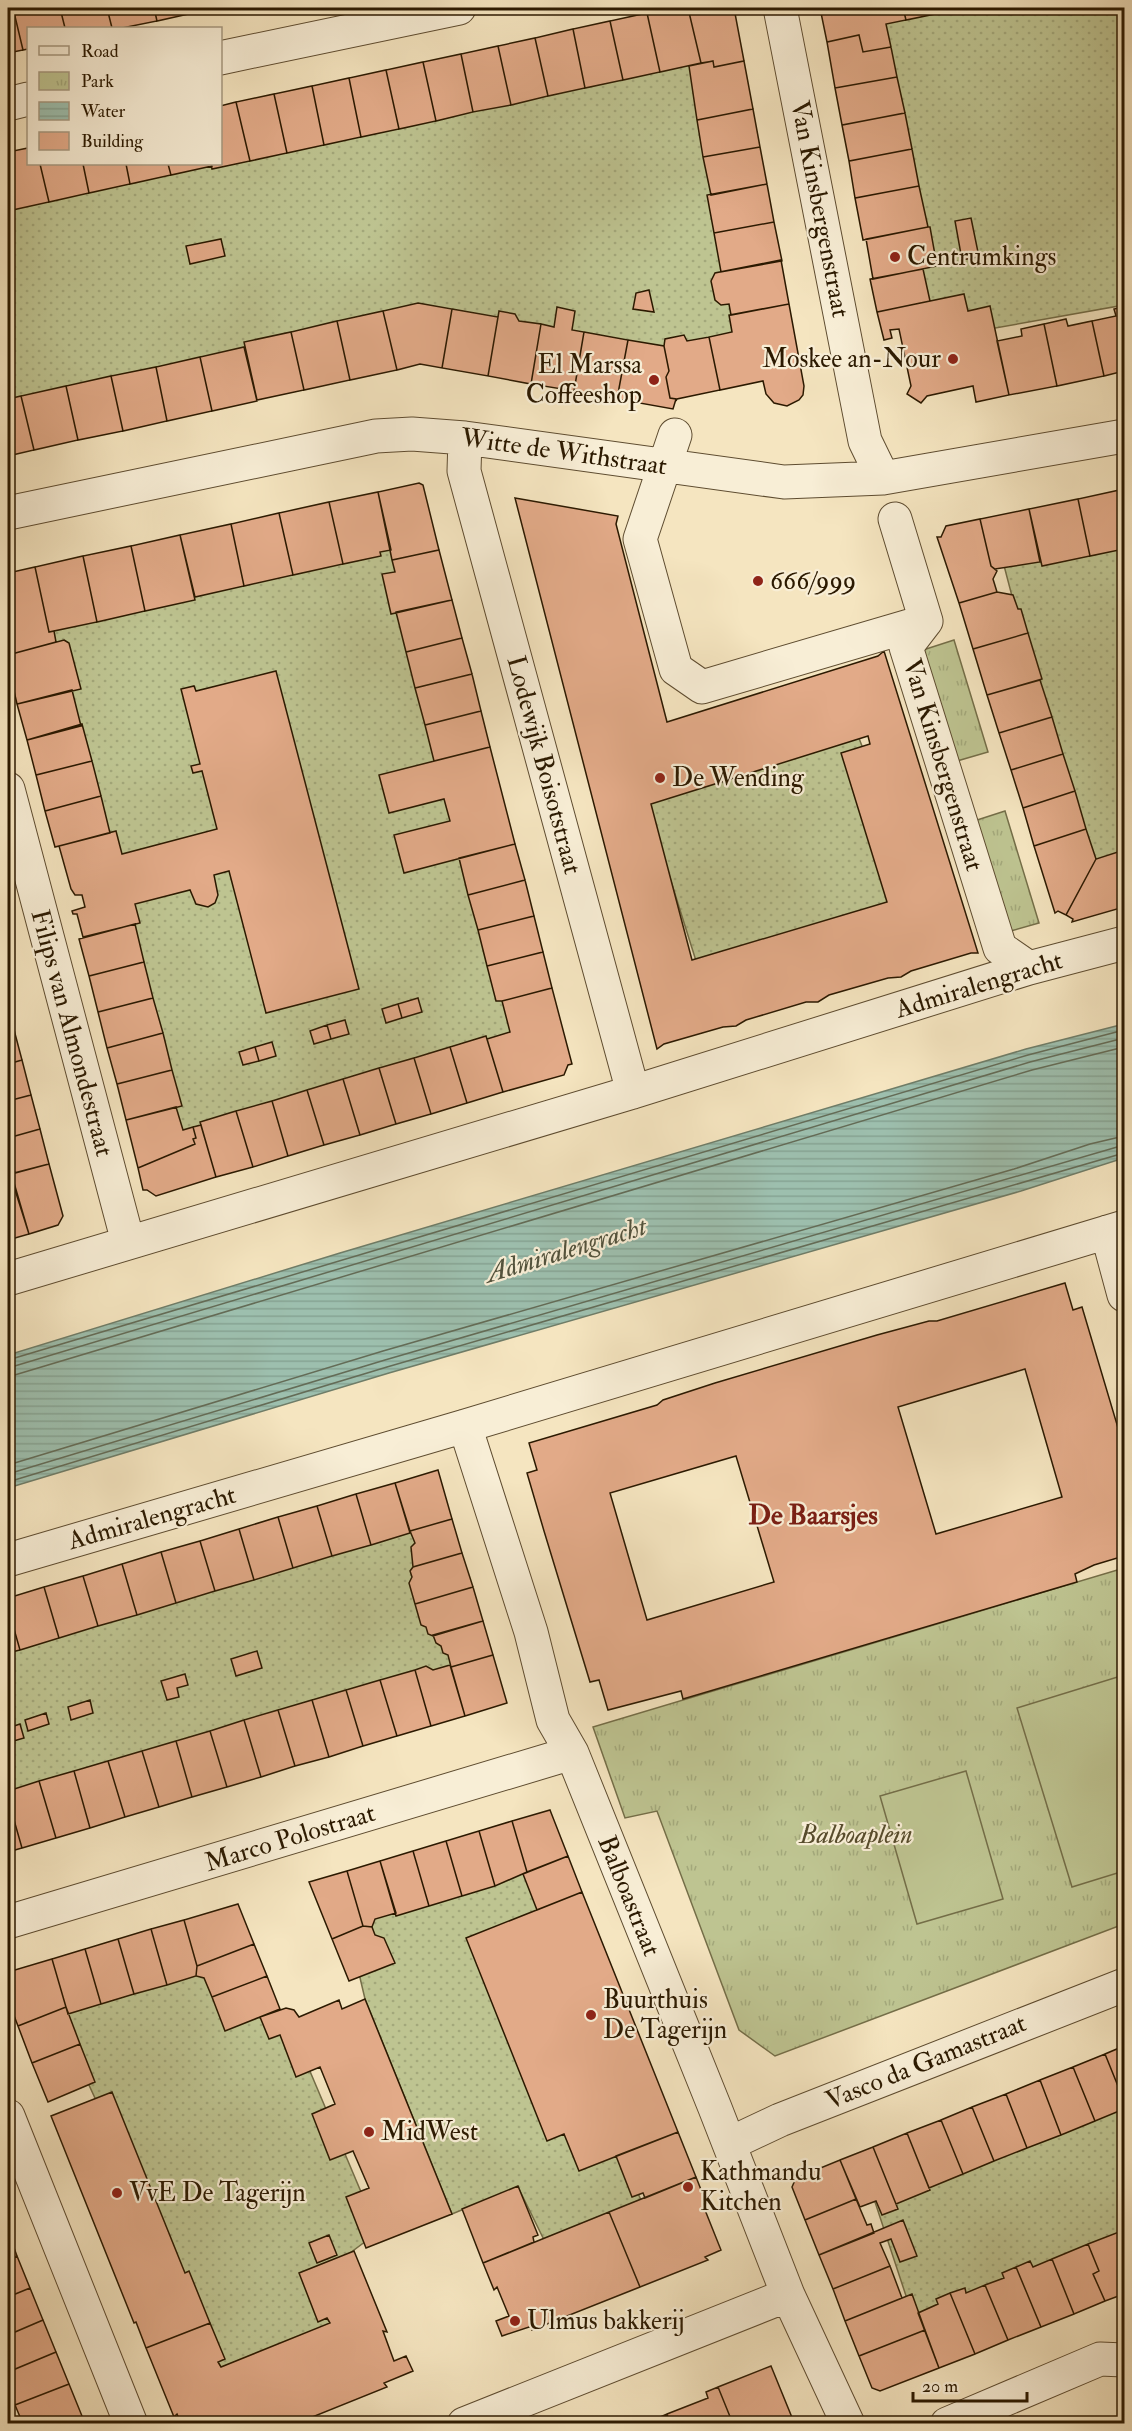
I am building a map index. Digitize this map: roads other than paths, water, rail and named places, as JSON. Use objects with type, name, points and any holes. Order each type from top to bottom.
[{"type":"street","points":[[222,58],[459,8]]},
{"type":"street","name":"Van Kinsbergenstraat","points":[[780,8],[865,441],[883,478]]},
{"type":"street","points":[[8,104],[27,99]]},
{"type":"street","name":"Witte de Withstraat","points":[[8,513],[376,436],[412,434],[465,438],[659,479],[784,482],[883,478],[1125,436]]},
{"type":"street","points":[[675,435],[640,539],[676,669],[702,687],[926,621]]},
{"type":"street","name":"Lodewijk Boisotstraat","points":[[465,438],[464,471],[633,1092]]},
{"type":"street","name":"Van Kinsbergenstraat","points":[[895,519],[926,621],[906,647],[1000,948],[1029,968]]},
{"type":"street","name":"Filips van Almondestraat","points":[[8,789],[128,1242]]},
{"type":"street","name":"Admiralengracht","points":[[8,1279],[633,1092],[1029,968],[1125,943]]},
{"type":"street","points":[[1116,1230],[1125,1294]]},
{"type":"street","name":"Admiralengracht","points":[[8,1560],[465,1426],[1116,1230]]},
{"type":"street","name":"Balboastraat","points":[[465,1426],[531,1632],[553,1720],[572,1753],[788,2295],[848,2424]]},
{"type":"street","name":"Marco Polostraat","points":[[8,1922],[572,1753]]},
{"type":"street","name":"Vasco da Gamastraat","points":[[729,2144],[780,2120],[1125,1985]]},
{"type":"street","points":[[8,2116],[131,2424]]},
{"type":"street","points":[[480,2421],[788,2295]]},
{"type":"street","points":[[947,2424],[1100,2359],[1125,2360]]},
{"type":"water","points":[[1124,1024],[1124,1158],[1021,1191],[389,1373],[8,1488],[8,1355],[340,1253],[1026,1049]]},
{"type":"place","name":"Centrumkings","points":[[895,257]]},
{"type":"place","name":"Moskee an-Nour","points":[[953,359]]},
{"type":"place","name":"El Marssa Coffeeshop","points":[[654,380]]},
{"type":"place","name":"666/999","points":[[758,581]]},
{"type":"place","name":"De Wending","points":[[660,778]]},
{"type":"place","name":"Buurthuis De Tagerijn","points":[[591,2015]]},
{"type":"place","name":"MidWest","points":[[369,2132]]},
{"type":"place","name":"Kathmandu Kitchen","points":[[688,2187]]},
{"type":"place","name":"VvE De Tagerijn","points":[[117,2193]]},
{"type":"place","name":"Ulmus bakkerij","points":[[515,2321]]},
{"type":"district","name":"De Baarsjes","points":[[813,1515]]},
{"type":"park label","name":"Balboaplein","points":[[856,1835]]}]
